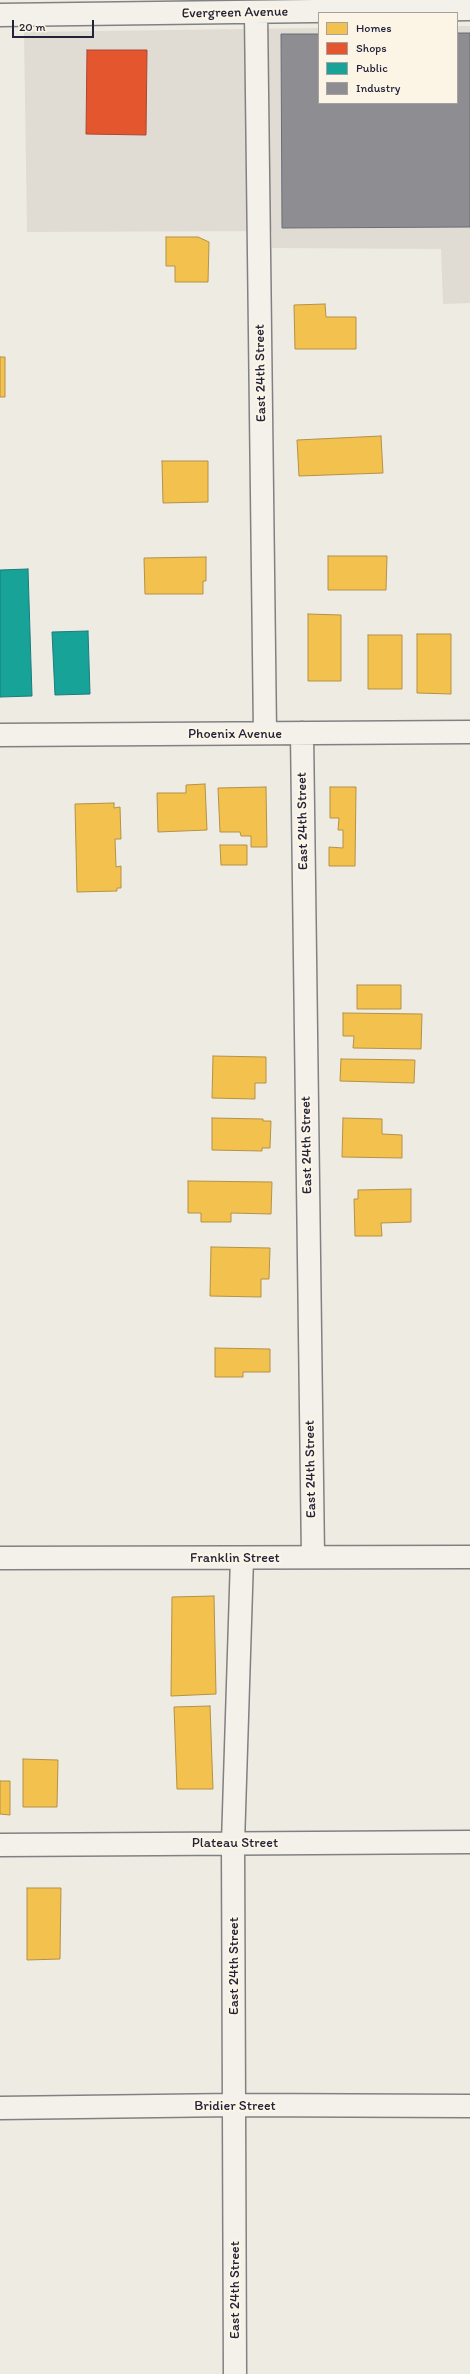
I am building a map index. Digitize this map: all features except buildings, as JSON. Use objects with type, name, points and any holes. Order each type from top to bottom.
[{"type":"street","name":"Evergreen Avenue","points":[[0,15],[256,13],[470,9]]},
{"type":"street","name":"East 24th Street","points":[[256,13],[265,734]]},
{"type":"street","name":"Phoenix Avenue","points":[[0,735],[470,732]]},
{"type":"street","name":"East 24th Street","points":[[302,733],[312,1557]]},
{"type":"street","name":"Franklin Street","points":[[0,1558],[470,1557]]},
{"type":"street","name":"East 24th Street","points":[[235,2374],[233,1843],[242,1558]]},
{"type":"street","name":"Plateau Street","points":[[0,1845],[470,1842]]},
{"type":"street","name":"Bridier Street","points":[[0,2108],[234,2105],[470,2106]]},
{"type":"shaded area","points":[[458,26],[470,26],[470,303],[443,304],[441,249],[272,248],[272,231],[27,232],[24,32],[318,28],[318,104],[458,104]]}]
